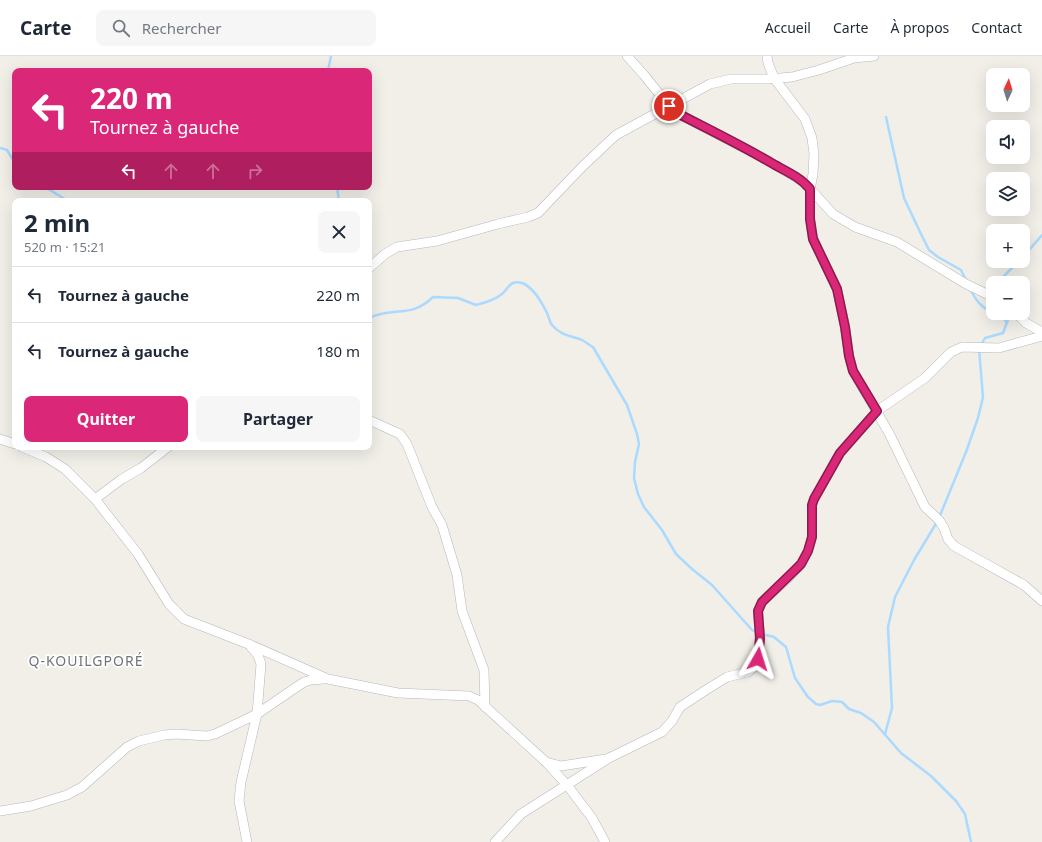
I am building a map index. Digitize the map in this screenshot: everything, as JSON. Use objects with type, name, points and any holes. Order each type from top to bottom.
[{"type":"street","points":[[627,56],[644,74],[669,106],[677,113],[756,154],[804,182],[833,214],[855,227],[897,242],[966,284],[986,294]]},
{"type":"street","points":[[767,56],[774,78],[805,119],[812,138],[814,154],[813,174],[810,189],[810,219],[813,239],[837,289],[853,371],[889,433],[925,507],[939,520],[948,539],[954,546],[1024,585],[1042,601]]},
{"type":"street","points":[[372,265],[385,254],[397,247],[437,241],[538,213],[583,166],[616,135],[710,84],[731,79],[792,77],[819,70],[854,58],[874,56]]},
{"type":"street","points":[[1023,320],[1042,332]]},
{"type":"street","points":[[495,842],[521,814],[609,758],[662,732],[672,721],[680,707],[722,680],[748,672],[754,667],[758,659],[760,638],[758,611],[762,602],[801,564],[808,551],[812,537],[812,505],[814,499],[840,453],[877,411],[925,378],[951,352],[962,347],[999,348],[1042,336]]},
{"type":"street","points":[[372,421],[400,434],[407,444],[432,507],[442,525],[458,575],[462,611],[484,670],[485,707]]},
{"type":"street","points":[[0,439],[12,443]]},
{"type":"street","points":[[29,450],[46,457],[65,469],[95,499],[138,554],[169,604],[176,613],[184,619],[328,679],[398,693],[469,696],[478,700],[546,762],[567,785],[592,818],[605,842]]},
{"type":"street","points":[[95,499],[122,479],[141,468],[164,450]]},
{"type":"street","points":[[247,842],[239,801],[241,782],[256,714],[261,664],[258,655],[251,646]]},
{"type":"street","points":[[0,811],[30,806],[67,795],[82,787],[127,748],[139,741],[164,735],[176,734],[207,736],[215,734],[256,714],[304,682],[328,679]]},
{"type":"street","points":[[546,762],[560,766],[609,758]]},
{"type":"waterway","points":[[329,68],[331,56]]},
{"type":"waterway","points":[[886,117],[904,198],[921,234],[929,250],[961,270],[966,280]]},
{"type":"waterway","points":[[0,148],[7,150],[12,158]]},
{"type":"waterway","points":[[50,190],[63,198]]},
{"type":"waterway","points":[[337,190],[339,198]]},
{"type":"waterway","points":[[1030,249],[1042,235]]},
{"type":"waterway","points":[[1004,276],[1012,268]]},
{"type":"waterway","points":[[372,317],[417,308],[425,304],[433,297],[458,298],[476,305],[496,298],[513,283],[519,282],[529,287],[541,302],[555,328],[562,333],[582,340],[593,347],[627,405],[639,444],[635,462],[634,478],[638,494],[644,507],[662,530],[676,554],[712,585],[752,630],[758,633]]},
{"type":"waterway","points":[[970,289],[974,297],[986,308]]},
{"type":"waterway","points":[[981,345],[985,338],[1003,333],[1008,320]]},
{"type":"waterway","points":[[939,518],[966,452],[978,418],[983,397],[979,349]]},
{"type":"waterway","points":[[885,734],[892,708],[888,627],[895,597],[914,560],[937,522]]},
{"type":"waterway","points":[[762,634],[774,637],[786,647],[795,678],[808,697],[816,704],[820,705],[832,701],[842,702],[849,709],[861,713],[874,722],[901,753],[931,776],[956,801],[965,814],[971,842]]},
{"type":"district","name":"Q-KOUILGPORÉ","points":[[86,660]]},
{"type":"route","points":[[669,106],[677,113],[756,154],[804,182],[810,189],[810,219],[813,239],[837,289],[853,371],[877,411],[840,453],[814,499],[812,505],[812,537],[808,551],[801,564],[762,602],[758,611],[760,638],[758,659]]}]
